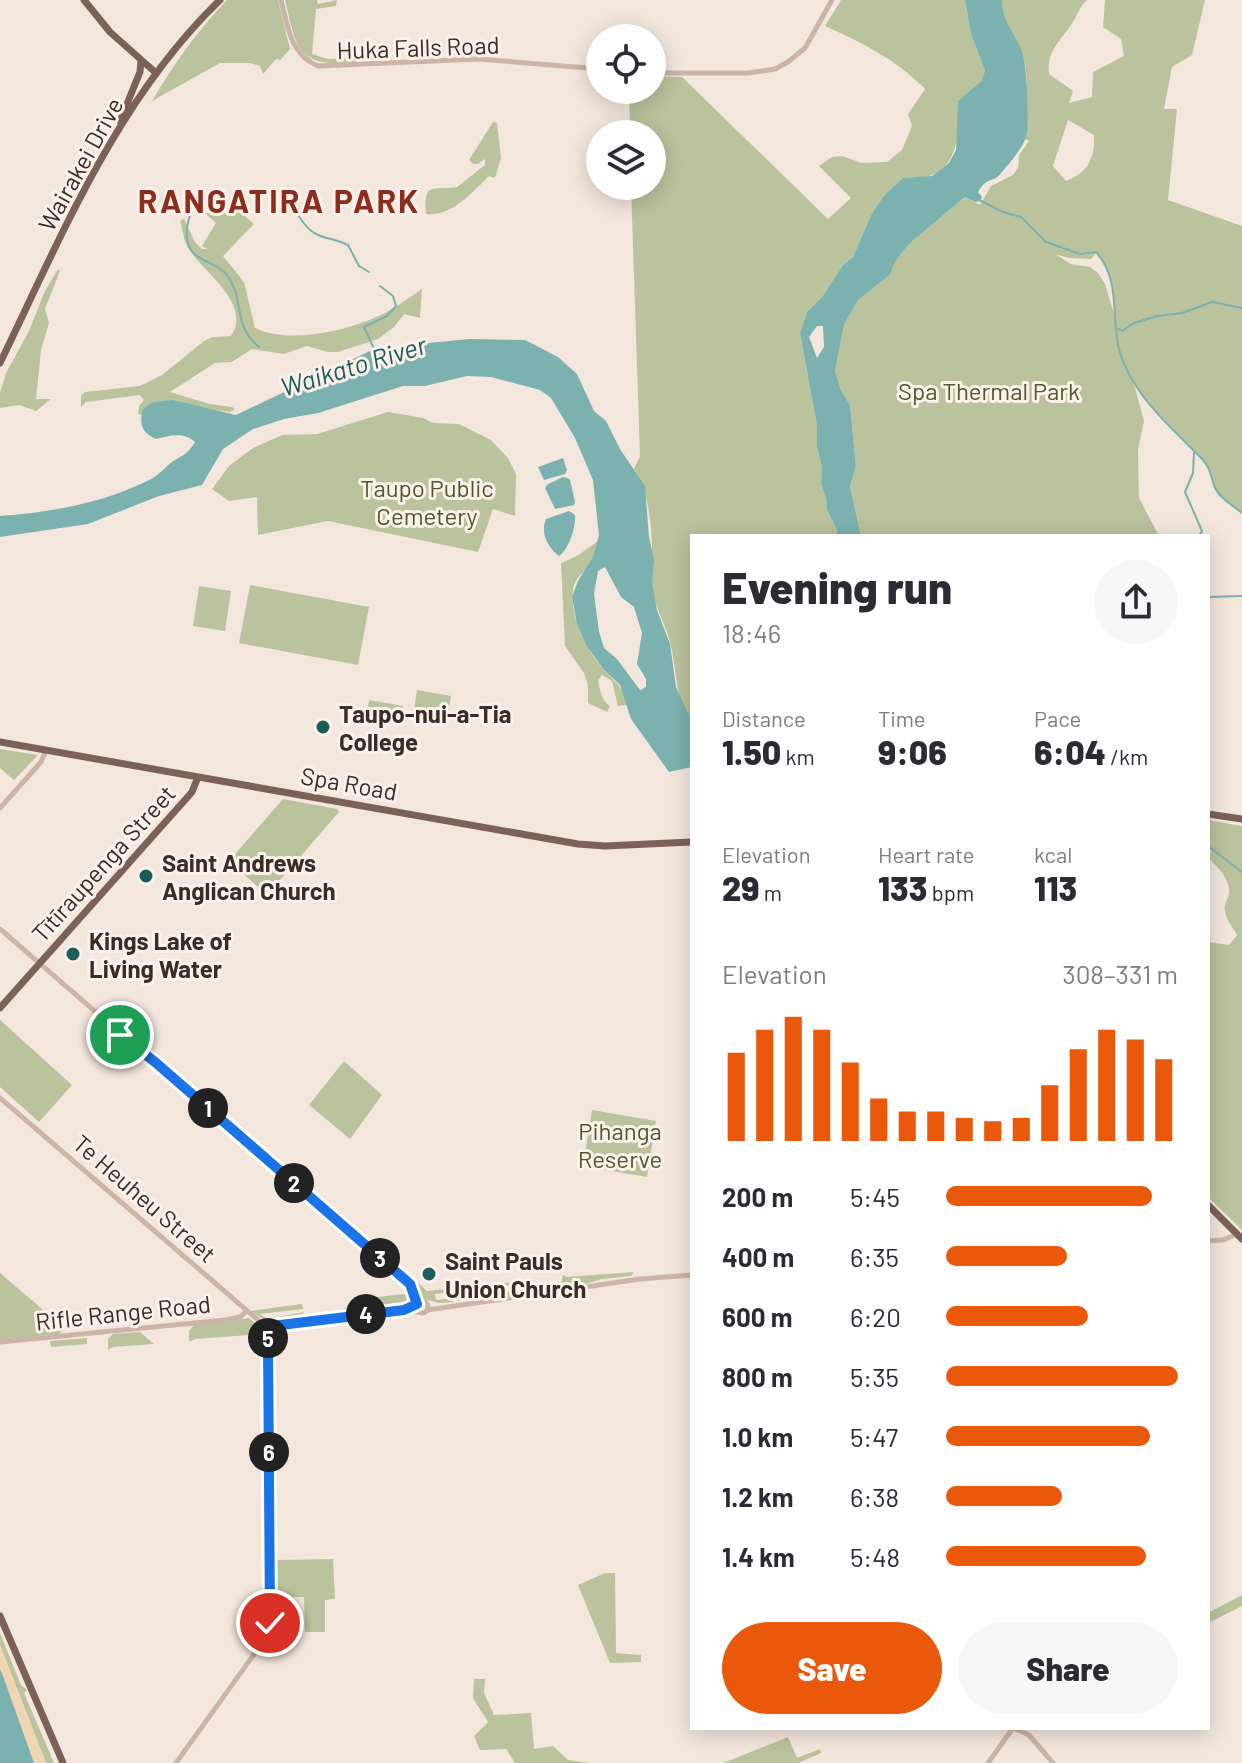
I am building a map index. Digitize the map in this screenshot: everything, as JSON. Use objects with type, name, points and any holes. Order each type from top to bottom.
[{"type":"main road","points":[[84,0],[102,23],[156,73]]},
{"type":"main road","name":"Wairakei Drive","points":[[0,363],[114,137],[156,73],[220,0]]},
{"type":"main road","points":[[114,137],[140,72],[141,60]]},
{"type":"main road","name":"Spa Road","points":[[0,742],[593,846],[690,842]]},
{"type":"main road","name":"Tītīraupenga Street","points":[[0,1008],[193,791],[198,777]]},
{"type":"main road","points":[[1210,814],[1242,819]]},
{"type":"main road","points":[[1210,1207],[1240,1236]]},
{"type":"main road","points":[[0,1616],[63,1763]]},
{"type":"street","name":"Huka Falls Road","points":[[281,0],[295,49],[318,66],[353,67],[479,59],[586,68]]},
{"type":"street","points":[[666,73],[748,73],[775,69],[805,48],[832,0]]},
{"type":"street","points":[[0,808],[41,762],[46,750]]},
{"type":"street","points":[[0,929],[410,1284],[420,1305],[427,1310],[640,1279],[690,1275]]},
{"type":"street","name":"Te Heuheu Street","points":[[0,1098],[264,1327]]},
{"type":"street","points":[[1210,1241],[1240,1236]]},
{"type":"street","points":[[176,1763],[260,1646],[269,1628],[268,1340],[264,1327],[404,1310],[420,1305],[452,1305]]},
{"type":"street","name":"Rifle Range Road","points":[[0,1342],[225,1320],[240,1317],[247,1311]]},
{"type":"street","points":[[988,1763],[1012,1730]]},
{"type":"street","points":[[1018,1730],[1029,1735],[1053,1763]]},
{"type":"green space","points":[[227,0],[278,0],[290,49],[263,74],[260,66],[250,63],[220,63],[152,101],[186,48]]},
{"type":"green space","points":[[285,0],[317,0],[318,4],[337,0],[336,6],[316,9],[312,54],[328,59],[358,58],[358,64],[323,62],[304,53],[293,33]]},
{"type":"green space","points":[[841,0],[965,0],[971,34],[985,71],[981,81],[958,101],[956,142],[949,160],[931,175],[903,178],[871,215],[853,257],[843,265],[822,297],[807,312],[800,333],[817,426],[821,484],[837,534],[690,534],[690,719],[679,695],[669,638],[654,598],[648,509],[641,481],[634,469],[640,456],[631,200],[666,200],[666,120],[630,120],[629,104],[666,104],[666,76],[682,77],[828,219],[851,198],[819,166],[832,157],[842,156],[862,163],[887,162],[902,150],[912,126],[908,114],[925,89],[890,60],[825,26]]},
{"type":"green space","name":"Spa Thermal Park","points":[[1002,0],[1087,0],[1051,54],[1049,74],[1073,91],[1069,103],[1092,97],[1093,72],[1124,56],[1121,39],[1103,27],[1105,0],[1205,0],[1192,55],[1172,67],[1164,109],[1177,109],[1168,200],[1242,226],[1242,513],[1221,497],[1206,462],[1144,399],[1134,384],[1144,421],[1138,450],[1139,498],[1158,534],[861,534],[850,486],[856,466],[850,405],[835,371],[844,325],[858,300],[890,275],[895,262],[909,244],[965,197],[980,205],[991,186],[1013,175],[1018,168],[1019,155],[1029,141],[1025,139],[1026,70],[1022,52],[1006,21]],"holes":[[[1068,120],[1094,135],[1089,164],[1080,174],[1066,181],[1053,166]],[[1096,253],[1106,266],[1111,281],[1114,314],[1105,284],[1098,273],[1090,267],[1071,264],[1055,254],[1091,259]]]},
{"type":"green space","points":[[493,122],[497,123],[501,158],[495,178],[489,176],[453,208],[426,214],[428,192],[436,188],[457,187],[485,165],[485,159],[478,164],[469,160]]},
{"type":"green space","points":[[219,202],[240,212],[254,224],[223,256],[244,282],[255,328],[296,336],[340,329],[381,315],[422,289],[420,318],[404,314],[394,327],[378,339],[338,352],[307,346],[284,354],[252,349],[232,362],[215,363],[170,392],[235,409],[230,412],[169,404],[147,416],[138,414],[144,400],[140,395],[86,402],[81,407],[81,395],[85,392],[140,386],[162,375],[204,341],[231,336],[236,313],[224,290],[188,248],[180,221],[184,219],[195,242],[202,249],[207,249],[202,246],[216,223],[206,214]]},
{"type":"green space","points":[[58,269],[60,271],[45,309],[49,323],[41,350],[36,399],[51,399],[36,411],[19,405],[0,408],[0,392],[7,371]]},
{"type":"green space","name":"Taupo Public Cemetery","points":[[388,412],[423,418],[433,423],[459,424],[491,440],[508,458],[516,474],[515,516],[493,509],[478,552],[328,521],[258,535],[257,497],[229,501],[212,489],[229,466],[253,448],[282,435],[317,434]]},
{"type":"green space","points":[[598,541],[593,559],[574,585],[573,601],[585,643],[624,694],[626,705],[618,706],[612,681],[602,675],[598,680],[603,698],[610,706],[607,712],[588,703],[584,673],[565,646],[561,563]]},
{"type":"green space","points":[[250,585],[369,607],[358,665],[239,643]]},
{"type":"green space","points":[[199,586],[231,591],[225,631],[193,626]]},
{"type":"green space","points":[[417,690],[451,696],[448,715],[414,709]]},
{"type":"green space","points":[[369,700],[403,706],[400,725],[366,719]]},
{"type":"green space","points":[[0,749],[38,755],[14,780],[0,768]]},
{"type":"green space","points":[[283,799],[337,809],[339,812],[267,895],[229,861]]},
{"type":"green space","points":[[1210,820],[1242,826],[1242,1230],[1210,1199],[1210,942],[1229,945],[1237,935],[1225,911],[1229,892],[1227,882],[1210,860]]},
{"type":"green space","points":[[0,1020],[72,1085],[39,1122],[0,1087]]},
{"type":"green space","points":[[344,1061],[382,1095],[350,1139],[309,1105]]},
{"type":"green space","name":"Pihanga Reserve","points":[[592,1110],[656,1121],[647,1177],[583,1166]]},
{"type":"green space","points":[[634,1272],[631,1276],[602,1279],[572,1288],[561,1284],[563,1275]]},
{"type":"green space","points":[[0,1273],[62,1326],[63,1331],[59,1334],[0,1340]]},
{"type":"green space","points":[[415,1280],[427,1291],[481,1286],[476,1299],[458,1301],[458,1297],[475,1295],[474,1289],[435,1294],[436,1300],[454,1298],[454,1302],[439,1303],[424,1299]]},
{"type":"green space","points":[[519,1281],[519,1284],[500,1286],[500,1289],[511,1292],[530,1290],[530,1293],[493,1298],[486,1294],[486,1286]]},
{"type":"green space","points":[[413,1293],[415,1302],[403,1308],[337,1315],[341,1309],[352,1308],[351,1300]]},
{"type":"green space","points":[[302,1304],[303,1309],[259,1314],[268,1319],[304,1312],[299,1319],[267,1322],[251,1311]]},
{"type":"green space","points":[[249,1318],[261,1328],[262,1334],[189,1342],[189,1331],[194,1325]]},
{"type":"green space","points":[[140,1332],[154,1344],[108,1350],[108,1339],[113,1334]]},
{"type":"green space","points":[[87,1338],[87,1344],[51,1347],[50,1341]]},
{"type":"green space","points":[[333,1559],[335,1599],[325,1600],[325,1632],[305,1632],[304,1597],[275,1597],[275,1560]]},
{"type":"green space","points":[[605,1573],[615,1573],[616,1653],[641,1655],[641,1662],[610,1663],[578,1585]]},
{"type":"green space","points":[[1242,1595],[1242,1606],[1210,1622],[1210,1612]]},
{"type":"green space","points":[[0,1633],[21,1685],[27,1690],[24,1693],[54,1763],[46,1763],[0,1645]]},
{"type":"green space","points":[[474,1679],[485,1679],[484,1693],[494,1715],[531,1713],[534,1749],[553,1746],[568,1760],[590,1763],[515,1763],[506,1749],[480,1750],[474,1736],[488,1722],[473,1698]]},
{"type":"green space","points":[[788,1737],[797,1758],[820,1749],[821,1753],[798,1763],[723,1763]]},
{"type":"sand","points":[[0,1645],[46,1763],[34,1763],[0,1669]]},
{"type":"water","points":[[965,0],[1002,0],[1006,21],[1024,58],[1028,108],[1026,137],[998,176],[978,192],[982,197],[980,201],[965,197],[909,244],[895,262],[890,275],[858,300],[844,325],[835,371],[850,405],[856,466],[850,486],[861,534],[837,534],[821,484],[817,426],[800,333],[807,312],[822,297],[843,265],[853,257],[871,215],[884,196],[903,178],[932,176],[949,163],[956,150],[958,101],[981,81],[985,71],[971,34]],"holes":[[[817,326],[823,326],[824,347],[817,358],[809,337]]]},
{"type":"water","name":"Waikato River","points":[[469,339],[525,340],[558,357],[577,374],[594,411],[606,421],[620,449],[645,486],[654,560],[652,582],[657,610],[670,644],[676,687],[690,718],[690,767],[669,772],[631,719],[620,685],[604,670],[586,645],[577,624],[572,597],[593,557],[599,535],[593,480],[575,438],[551,398],[540,390],[491,377],[467,376],[425,386],[403,386],[318,413],[253,429],[223,449],[202,485],[159,496],[88,524],[0,537],[0,516],[59,509],[116,494],[153,478],[188,452],[195,442],[186,436],[156,439],[144,430],[141,423],[143,409],[153,402],[173,400],[236,415],[374,349],[388,351]],"holes":[[[605,567],[621,597],[634,607],[642,633],[637,664],[646,679],[646,687],[640,690],[617,659],[604,648],[594,594],[598,571]]]},
{"type":"water","points":[[563,458],[567,470],[565,474],[544,480],[538,467]]},
{"type":"water","points":[[563,477],[570,479],[575,502],[574,505],[555,509],[545,488]]},
{"type":"water","points":[[569,511],[575,515],[573,531],[559,556],[546,540],[544,524],[546,519]]},
{"type":"water","points":[[0,1669],[3,1676],[34,1763],[0,1763]]},
{"type":"waterway","points":[[979,200],[1021,217],[1046,242],[1080,254],[1096,252],[1109,275],[1117,340],[1126,369],[1155,411],[1206,463],[1220,495],[1242,513]]},
{"type":"waterway","points":[[193,206],[187,234],[191,250],[226,274],[236,293],[245,329],[259,347]]},
{"type":"waterway","points":[[298,215],[310,230],[348,245],[359,266],[369,272]]},
{"type":"waterway","name":"Waikato River","points":[[374,349],[364,327],[387,316],[396,306],[393,296],[380,286]]},
{"type":"waterway","points":[[1118,329],[1122,331],[1134,323],[1182,313],[1212,302],[1242,308]]},
{"type":"waterway","points":[[1194,452],[1193,473],[1185,492],[1202,531],[1200,534]]},
{"type":"waterway","points":[[1210,597],[1242,596]]},
{"type":"waterway","points":[[1210,848],[1242,872]]},
{"type":"place","name":"Taupo-nui-a-Tia College","points":[[323,727]]},
{"type":"place","name":"Saint Andrews Anglican Church","points":[[146,876]]},
{"type":"place","name":"Kings Lake of Living Water","points":[[73,954]]},
{"type":"place","name":"Saint Pauls Union Church","points":[[429,1274]]},
{"type":"district","name":"RANGATIRA PARK","points":[[279,200]]},
{"type":"route","points":[[120,1035],[410,1284],[415,1294],[417,1304],[404,1310],[264,1327],[268,1340],[270,1623]]}]
